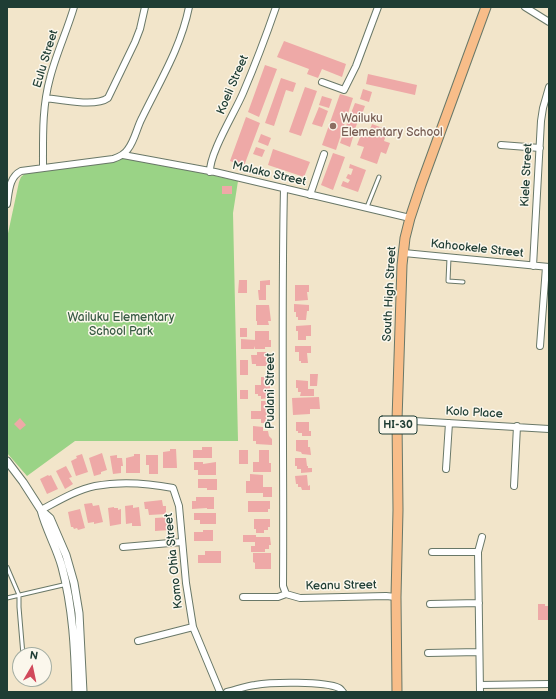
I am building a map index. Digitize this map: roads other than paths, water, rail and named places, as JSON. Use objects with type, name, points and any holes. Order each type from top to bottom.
[{"type":"main road","name":"South High Street","points":[[396,597],[398,420],[402,273],[405,238],[410,218],[486,7]]},
{"type":"main road","name":"HI-30","points":[[396,597],[397,692]]},
{"type":"street","name":"Eulu Street","points":[[43,167],[43,121],[50,77],[74,7]]},
{"type":"street","points":[[46,98],[77,102],[100,102],[108,98],[135,42],[145,7]]},
{"type":"street","points":[[7,204],[11,182],[14,176],[21,171],[111,159],[123,155],[131,145],[139,124],[172,57],[180,39],[189,7]]},
{"type":"street","name":"Koeli Street","points":[[210,172],[214,153],[243,93],[276,7]]},
{"type":"street","points":[[322,82],[344,90],[356,66],[378,7]]},
{"type":"street","points":[[525,7],[549,22]]},
{"type":"street","name":"Kiele Street","points":[[533,266],[543,108],[549,87]]},
{"type":"street","points":[[501,145],[540,148]]},
{"type":"street","points":[[310,195],[324,154]]},
{"type":"street","name":"Malako Street","points":[[123,155],[284,188],[410,218]]},
{"type":"street","name":"Pualani Street","points":[[284,188],[282,284],[282,489],[283,586],[286,594]]},
{"type":"street","name":"Kahookele Street","points":[[404,253],[548,267]]},
{"type":"street","points":[[540,346],[548,267]]},
{"type":"street","name":"Kolo Place","points":[[398,420],[549,429]]},
{"type":"street","points":[[446,469],[448,423]]},
{"type":"street","points":[[514,486],[517,426]]},
{"type":"street","points":[[7,462],[23,482],[41,510],[50,518],[66,555],[74,583],[79,613],[84,692]]},
{"type":"street","name":"Komo Ohia Street","points":[[41,510],[74,493],[94,487],[117,484],[151,484],[173,488],[179,506],[186,584],[193,627],[220,692]]},
{"type":"street","points":[[41,510],[44,523],[62,566],[71,608],[76,692]]},
{"type":"street","points":[[482,538],[478,552],[480,689],[549,684]]},
{"type":"street","points":[[123,547],[182,542]]},
{"type":"street","points":[[432,552],[478,552]]},
{"type":"street","points":[[243,597],[278,597],[286,594]]},
{"type":"street","name":"Keanu Street","points":[[286,594],[300,598],[396,597]]},
{"type":"street","points":[[430,604],[479,603]]},
{"type":"street","points":[[138,641],[193,627]]},
{"type":"street","points":[[428,653],[479,652]]},
{"type":"street","points":[[227,692],[255,685],[317,684],[330,685],[339,688],[343,692]]},
{"type":"lane","points":[[367,208],[379,177]]},
{"type":"lane","points":[[449,258],[448,281],[464,282]]},
{"type":"lane","points":[[7,567],[19,595],[22,647]]},
{"type":"lane","points":[[7,598],[63,585]]},
{"type":"place","name":"Wailuku Elementary School","points":[[333,126]]},
{"type":"park label","name":"Wailuku Elementary School Park","points":[[121,325]]}]
